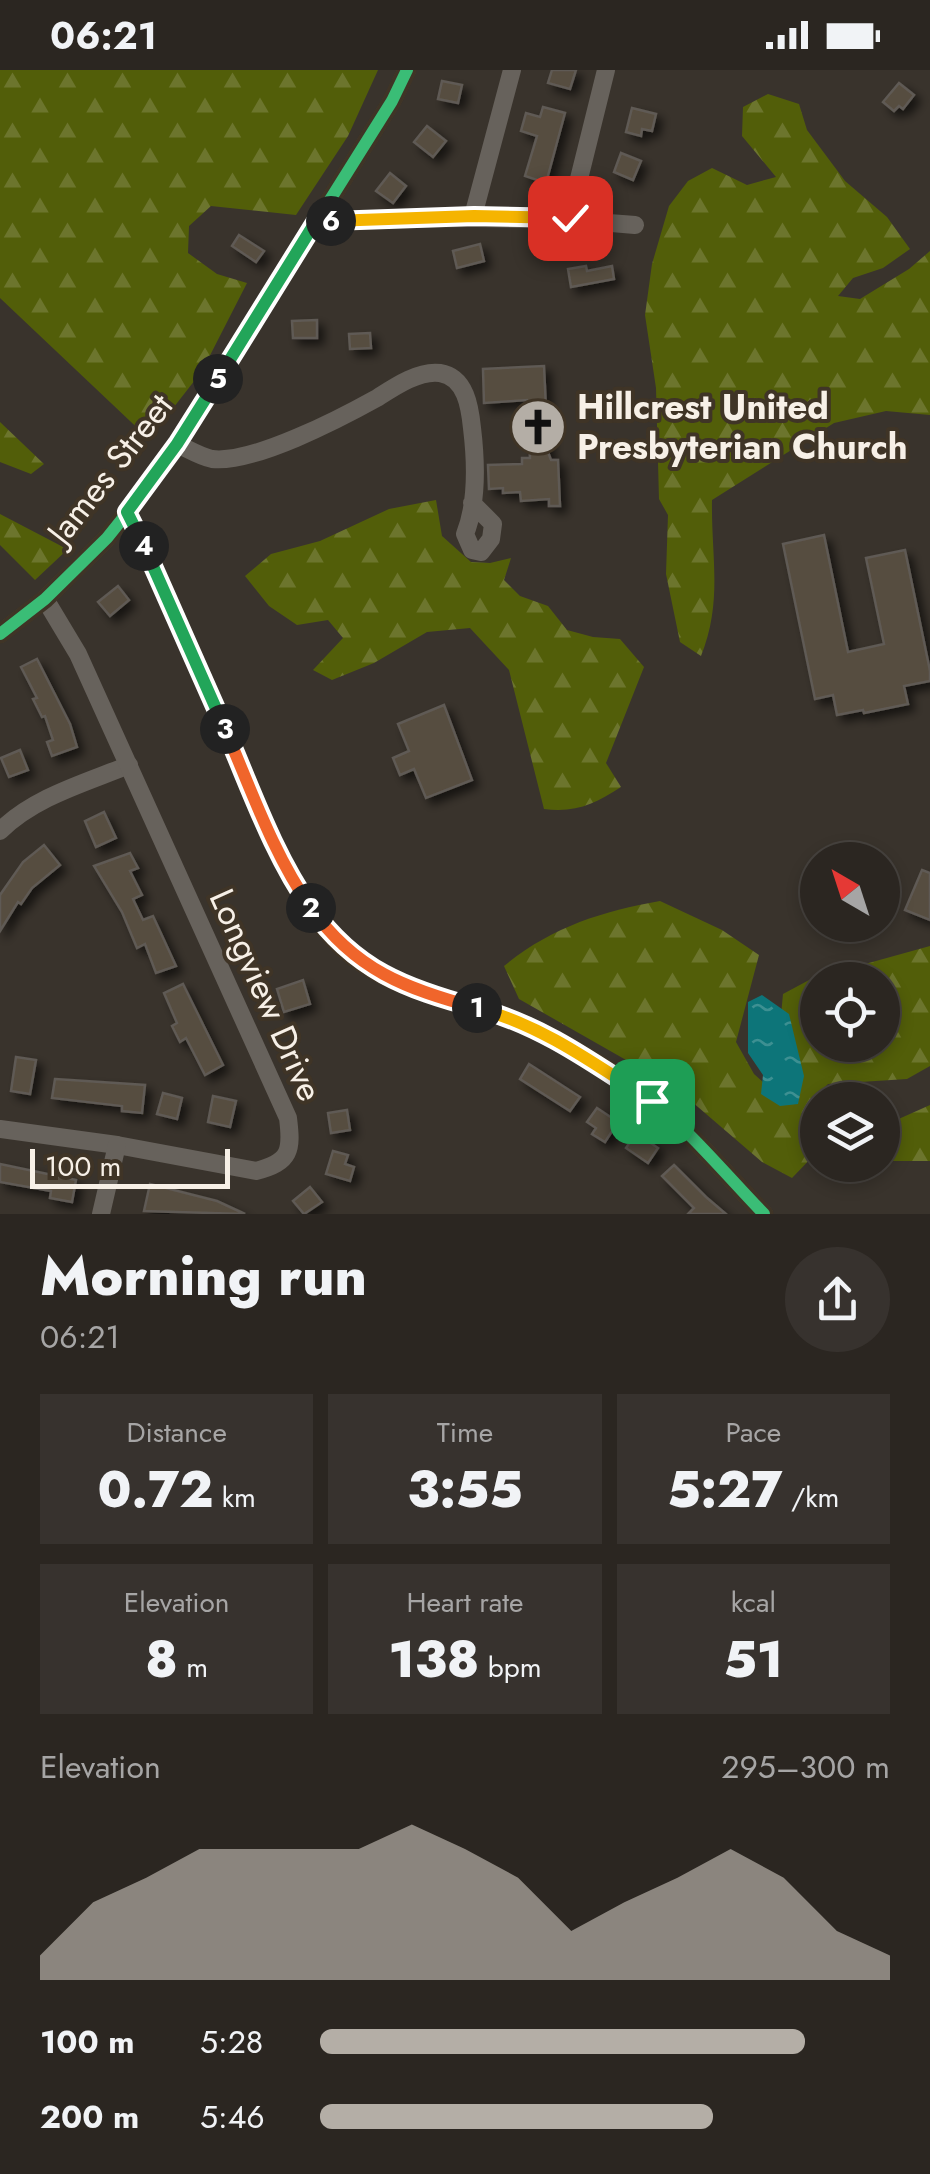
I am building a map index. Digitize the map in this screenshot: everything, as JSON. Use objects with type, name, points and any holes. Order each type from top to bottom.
[{"type":"street","name":"James Street","points":[[0,634],[45,599],[107,538],[177,444],[392,102],[407,70]]},
{"type":"street","points":[[474,216],[512,70]]},
{"type":"street","points":[[570,218],[606,70]]},
{"type":"street","points":[[316,221],[474,216],[570,218],[635,225]]},
{"type":"street","points":[[177,444],[212,459],[256,452],[338,419],[417,377],[441,373],[457,381],[468,400],[473,432],[472,503]]},
{"type":"street","points":[[127,512],[157,571],[272,838],[297,888],[332,937],[394,982],[502,1014],[550,1036],[652,1101],[764,1214]]},
{"type":"street","name":"Longview Drive","points":[[0,1129],[256,1170],[274,1166],[291,1144],[288,1118],[78,654],[45,599]]},
{"type":"street","points":[[0,831],[12,819],[49,798],[128,765]]},
{"type":"street","points":[[101,1214],[117,1146]]},
{"type":"green space","points":[[0,70],[378,70],[348,136],[296,215],[211,206],[189,226],[188,253],[217,274],[247,283],[202,371],[149,439],[0,298]]},
{"type":"green space","points":[[768,94],[799,104],[807,130],[845,181],[887,217],[910,249],[883,268],[853,278],[838,296],[860,299],[930,251],[930,415],[886,411],[834,423],[712,500],[714,598],[701,656],[680,642],[666,574],[668,515],[659,499],[656,388],[645,315],[652,264],[669,206],[688,181],[712,168],[747,185],[776,177],[742,136],[743,107]]},
{"type":"green space","points":[[0,422],[44,464],[31,474],[0,462]]},
{"type":"green space","points":[[436,500],[442,536],[471,562],[511,558],[504,580],[520,596],[548,606],[567,630],[620,639],[644,667],[606,763],[621,787],[612,793],[576,808],[544,809],[509,670],[470,628],[427,632],[374,663],[332,680],[313,670],[343,638],[328,620],[297,625],[269,606],[245,576],[271,554],[320,541],[389,509]]},
{"type":"green space","points":[[0,514],[68,549],[35,580],[0,545]]},
{"type":"green space","points":[[660,901],[722,930],[759,955],[736,1042],[754,1074],[774,1092],[783,994],[800,985],[800,1062],[900,1062],[900,962],[872,962],[930,946],[930,1066],[907,1079],[800,1082],[800,1170],[792,1178],[762,1162],[677,1089],[519,999],[504,966],[558,931],[597,916]]},
{"type":"green space","points":[[930,1105],[930,1161],[900,1161],[900,1118]]},
{"type":"water","points":[[762,995],[789,1014],[804,1076],[798,1104],[780,1106],[761,1094],[763,1075],[748,1053],[748,1002]]},
{"type":"building","points":[[552,70],[576,70],[570,89],[548,83]]},
{"type":"building","points":[[442,81],[462,85],[458,103],[438,99]]},
{"type":"building","points":[[899,83],[914,95],[903,109],[899,106],[894,111],[883,102]]},
{"type":"building","points":[[543,107],[565,113],[546,183],[525,176],[537,136],[521,131],[526,113],[540,117]]},
{"type":"building","points":[[632,108],[656,114],[652,131],[642,129],[641,136],[626,132]]},
{"type":"building","points":[[427,126],[446,141],[433,157],[414,142]]},
{"type":"building","points":[[621,153],[641,161],[633,180],[614,172]]},
{"type":"building","points":[[390,173],[406,186],[393,203],[376,191]]},
{"type":"building","points":[[239,235],[264,251],[256,262],[232,246]]},
{"type":"building","points":[[480,244],[484,261],[457,268],[453,251]]},
{"type":"building","points":[[586,266],[587,271],[612,266],[614,279],[571,287],[568,269]]},
{"type":"building","points":[[317,320],[317,338],[293,338],[292,321]]},
{"type":"building","points":[[370,333],[371,348],[350,349],[349,334]]},
{"type":"building","name":"Hillcrest United Presbyterian Church","points":[[544,366],[548,452],[551,460],[558,460],[560,506],[549,506],[549,499],[521,501],[520,492],[489,489],[488,465],[522,464],[522,458],[530,458],[527,400],[484,403],[483,369]]},
{"type":"building","points":[[824,535],[848,652],[884,644],[866,558],[905,550],[930,671],[930,681],[904,686],[908,704],[837,715],[833,695],[815,699],[783,544]]},
{"type":"building","points":[[118,586],[129,600],[110,616],[98,602]]},
{"type":"building","points":[[37,659],[70,724],[77,747],[52,756],[47,742],[53,740],[45,716],[42,717],[33,699],[37,698],[21,667]]},
{"type":"building","points":[[444,705],[472,780],[426,798],[414,769],[400,775],[393,758],[409,751],[398,724]]},
{"type":"building","points":[[20,750],[28,770],[9,777],[1,758]]},
{"type":"building","points":[[104,812],[116,838],[96,847],[85,821]]},
{"type":"building","points":[[44,845],[60,865],[32,888],[21,904],[18,902],[0,931],[0,895],[23,862]]},
{"type":"building","points":[[130,853],[138,868],[130,871],[142,895],[133,899],[143,920],[153,916],[176,966],[156,973],[145,944],[137,948],[122,912],[94,866]]},
{"type":"building","points":[[922,870],[930,873],[930,920],[905,910]]},
{"type":"building","points":[[303,980],[310,1004],[284,1012],[277,989]]},
{"type":"building","points":[[183,984],[223,1065],[205,1075],[186,1038],[180,1042],[172,1026],[177,1023],[164,993]]},
{"type":"building","points":[[16,1057],[36,1060],[30,1094],[11,1091]]},
{"type":"building","points":[[529,1064],[580,1097],[570,1111],[520,1079]]},
{"type":"building","points":[[55,1079],[145,1085],[142,1113],[122,1111],[122,1106],[52,1098]]},
{"type":"building","points":[[163,1093],[182,1098],[177,1119],[157,1114]]},
{"type":"building","points":[[213,1096],[236,1101],[230,1127],[208,1122]]},
{"type":"building","points":[[597,1108],[618,1122],[605,1142],[592,1134],[596,1128],[587,1122]]},
{"type":"building","points":[[347,1110],[350,1130],[331,1133],[328,1113]]},
{"type":"building","points":[[636,1133],[658,1148],[648,1163],[626,1148]]},
{"type":"building","points":[[333,1151],[348,1155],[345,1164],[354,1167],[350,1181],[326,1174]]},
{"type":"building","points":[[0,1164],[76,1180],[72,1202],[50,1198],[51,1191],[0,1182]]},
{"type":"building","points":[[674,1165],[726,1214],[688,1214],[694,1208],[662,1176]]},
{"type":"building","points":[[150,1184],[217,1201],[245,1214],[144,1211]]},
{"type":"building","points":[[310,1187],[322,1202],[304,1214],[293,1201]]},
{"type":"cycle path","points":[[0,634],[45,599],[107,538],[177,444],[392,101],[407,70]]},
{"type":"cycle path","points":[[127,513],[280,856],[303,898],[331,936],[379,973],[406,986],[522,1023],[615,1075],[680,1126],[764,1214]]},
{"type":"place","name":"Hillcrest United Presbyterian Church","points":[[538,427]]},
{"type":"route","points":[[570,218],[474,216],[316,221],[177,444],[127,512],[157,571],[264,821],[297,888],[332,937],[394,982],[502,1014],[550,1036],[652,1101]]}]
